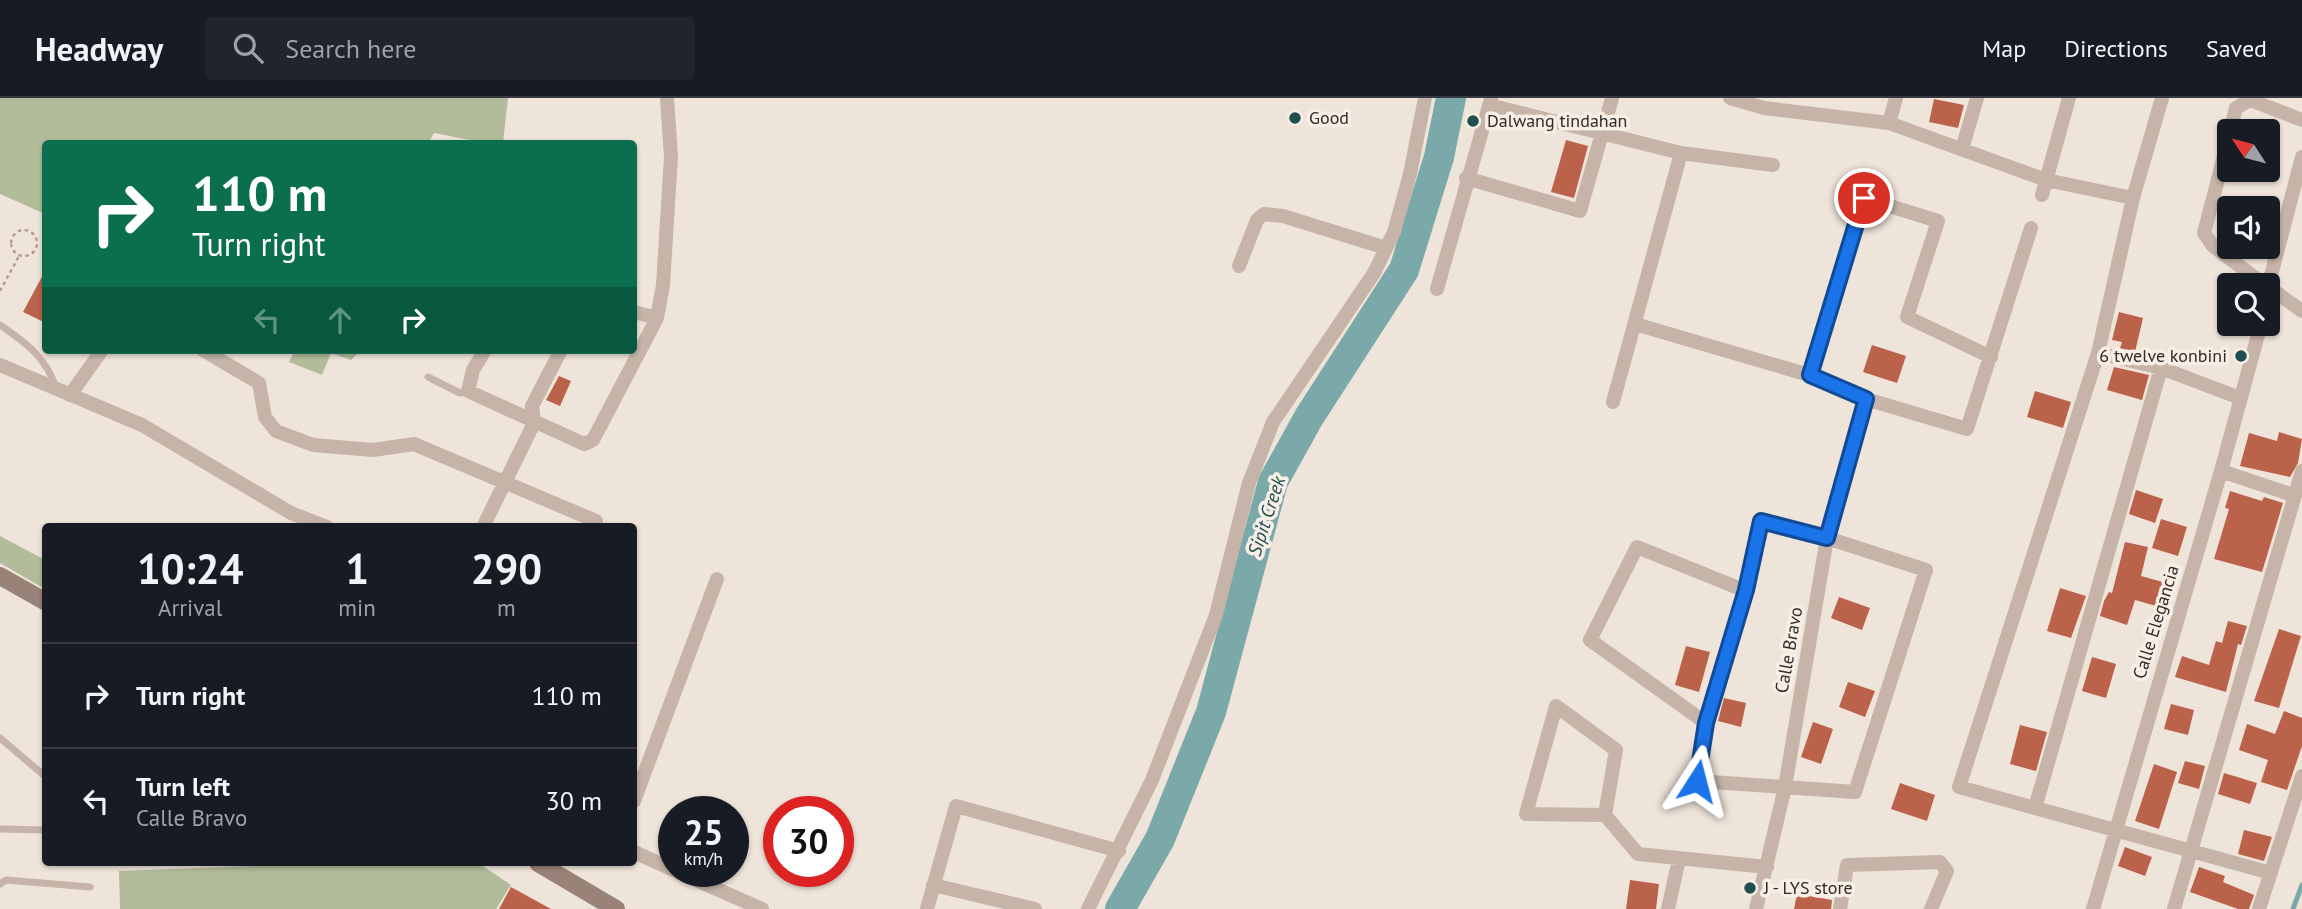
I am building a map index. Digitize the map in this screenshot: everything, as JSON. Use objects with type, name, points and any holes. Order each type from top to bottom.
[{"type":"main road","points":[[0,576],[42,600]]},
{"type":"main road","points":[[543,866],[616,909]]},
{"type":"street","points":[[483,354],[473,370],[468,391],[584,444],[593,440],[657,318],[663,285],[671,157],[667,98]]},
{"type":"street","points":[[1088,909],[1152,780],[1216,615],[1249,483],[1273,422],[1374,273],[1386,248],[1410,174],[1424,98]]},
{"type":"street","points":[[1466,178],[1580,211],[1612,98]]},
{"type":"street","points":[[1730,98],[1889,123],[2046,180],[2133,198]]},
{"type":"street","points":[[1820,114],[1825,98]]},
{"type":"street","points":[[1889,123],[1896,98]]},
{"type":"street","points":[[1962,149],[1977,98]]},
{"type":"street","points":[[2042,195],[2068,98]]},
{"type":"street","points":[[2162,98],[2133,198],[2098,352],[1959,787],[2271,873]]},
{"type":"street","points":[[2233,119],[2236,108],[2250,100],[2258,100],[2302,120]]},
{"type":"street","points":[[1437,289],[1466,178],[1490,102],[1681,153],[1773,165]]},
{"type":"street","points":[[1613,402],[1681,153]]},
{"type":"street","points":[[2272,273],[2302,157]]},
{"type":"street","points":[[2217,182],[2204,233],[2213,246],[2248,273]]},
{"type":"street","points":[[1810,375],[1864,198],[1938,222],[1907,317],[1991,357]]},
{"type":"street","points":[[1239,266],[1258,220],[1264,214],[1283,216],[1386,248]]},
{"type":"street","points":[[1634,324],[1810,375],[1866,399],[1967,429],[2031,228]]},
{"type":"street","points":[[2280,297],[2302,311]]},
{"type":"street","points":[[637,313],[657,318]]},
{"type":"street","name":"Calle Elegancia","points":[[2093,909],[2113,830],[2221,471],[2258,336]]},
{"type":"street","points":[[2098,352],[2161,368],[2240,398]]},
{"type":"street","points":[[63,392],[98,354]]},
{"type":"street","points":[[210,354],[259,383],[265,417],[276,431],[313,446],[373,450],[414,444],[596,521]]},
{"type":"street","points":[[485,523],[534,423],[532,407],[559,354]]},
{"type":"street","points":[[0,365],[142,425],[291,513],[317,523]]},
{"type":"street","points":[[2035,808],[2161,368]]},
{"type":"street","name":"Calle Bravo","points":[[1756,909],[1785,787],[1827,538],[1866,399]]},
{"type":"street","points":[[2221,471],[2293,495]]},
{"type":"street","points":[[2174,909],[2302,471]]},
{"type":"street","points":[[1761,521],[1827,538],[1926,570],[1855,792],[1697,781],[1706,723],[1746,590],[1761,521]]},
{"type":"street","points":[[1706,723],[1590,640],[1637,547],[1746,590]]},
{"type":"street","points":[[637,793],[716,579]]},
{"type":"street","points":[[1605,815],[1616,750],[1556,706],[1526,814],[1605,815],[1639,854],[1768,867]]},
{"type":"street","points":[[2259,909],[2302,776]]},
{"type":"street","points":[[927,909],[956,806],[1119,851]]},
{"type":"street","points":[[637,853],[658,863]]},
{"type":"street","points":[[1668,909],[1679,859]]},
{"type":"street","points":[[1840,909],[1847,864],[1940,862],[1947,871],[1931,909]]},
{"type":"street","points":[[933,885],[1035,909]]},
{"type":"street","points":[[712,887],[762,909]]},
{"type":"lane","points":[[0,325],[34,348],[63,392]]},
{"type":"lane","points":[[428,377],[460,393],[468,391]]},
{"type":"lane","points":[[0,738],[42,774]]},
{"type":"lane","points":[[0,829],[42,830]]},
{"type":"lane","points":[[0,884],[6,880],[90,887]]},
{"type":"path","points":[[28,230],[35,235],[37,247],[28,256],[19,256],[13,250],[11,241],[15,233],[28,230]]},
{"type":"path","points":[[0,291],[19,256]]},
{"type":"green space","points":[[0,98],[508,98],[503,140],[470,140],[434,133],[430,140],[42,140],[42,213],[0,194]]},
{"type":"green space","points":[[293,354],[331,354],[322,375],[289,362]]},
{"type":"green space","points":[[334,354],[357,354],[351,360]]},
{"type":"green space","points":[[0,536],[42,558],[42,587],[0,563]]},
{"type":"green space","points":[[248,866],[482,866],[511,885],[496,909],[120,909],[119,871]]},
{"type":"building","points":[[1934,99],[1964,105],[1958,128],[1929,122]]},
{"type":"building","points":[[1566,140],[1588,146],[1574,198],[1551,192]]},
{"type":"building","points":[[42,276],[42,321],[23,312]]},
{"type":"building","points":[[2119,312],[2143,318],[2135,352],[2120,348],[2122,342],[2112,340]]},
{"type":"building","points":[[1872,345],[1906,356],[1897,383],[1863,372]]},
{"type":"building","points":[[2114,367],[2149,375],[2142,400],[2107,390]]},
{"type":"building","points":[[559,376],[571,381],[560,406],[546,400]]},
{"type":"building","points":[[2035,391],[2071,402],[2063,428],[2027,417]]},
{"type":"building","points":[[2279,432],[2302,439],[2298,463],[2290,477],[2240,466],[2249,433],[2277,441]]},
{"type":"building","points":[[2136,490],[2163,499],[2155,523],[2129,514]]},
{"type":"building","points":[[2230,491],[2262,501],[2264,497],[2283,503],[2262,572],[2214,559],[2229,509],[2225,508]]},
{"type":"building","points":[[2161,519],[2187,527],[2178,556],[2152,548]]},
{"type":"building","points":[[2125,542],[2148,547],[2141,576],[2170,584],[2163,608],[2135,600],[2127,625],[2100,616],[2104,601],[2109,592],[2112,593]]},
{"type":"building","points":[[2060,588],[2086,596],[2071,638],[2047,631]]},
{"type":"building","points":[[1839,597],[1870,608],[1862,630],[1831,618]]},
{"type":"building","points":[[2228,621],[2247,626],[2241,645],[2238,644],[2226,692],[2175,677],[2182,656],[2209,665],[2216,641],[2222,643]]},
{"type":"building","points":[[2279,629],[2301,636],[2279,708],[2254,701]]},
{"type":"building","points":[[1686,646],[1710,652],[1699,692],[1675,685]]},
{"type":"building","points":[[2092,657],[2116,664],[2106,698],[2082,691]]},
{"type":"building","points":[[1848,682],[1875,691],[1865,717],[1839,707]]},
{"type":"building","points":[[1724,698],[1746,703],[1741,727],[1718,721]]},
{"type":"building","points":[[2171,704],[2194,710],[2188,735],[2164,729]]},
{"type":"building","points":[[2284,711],[2302,718],[2302,746],[2287,790],[2261,782],[2268,760],[2239,750],[2247,724],[2275,734]]},
{"type":"building","points":[[1813,722],[1833,729],[1821,764],[1801,757]]},
{"type":"building","points":[[2020,725],[2047,732],[2036,771],[2010,764]]},
{"type":"building","points":[[2185,761],[2205,766],[2199,789],[2178,783]]},
{"type":"building","points":[[2154,764],[2177,772],[2159,829],[2135,821]]},
{"type":"building","points":[[2224,773],[2257,783],[2250,804],[2218,794]]},
{"type":"building","points":[[1900,783],[1935,795],[1927,821],[1891,809]]},
{"type":"building","points":[[2244,830],[2272,837],[2264,861],[2238,854]]},
{"type":"building","points":[[2125,847],[2152,857],[2145,876],[2118,866]]},
{"type":"building","points":[[2199,867],[2225,876],[2223,882],[2254,895],[2249,909],[2238,909],[2190,892]]},
{"type":"building","points":[[1630,880],[1659,884],[1656,909],[1626,909]]},
{"type":"building","points":[[511,887],[551,909],[499,909]]},
{"type":"building","points":[[1797,894],[1832,900],[1831,909],[1794,909]]},
{"type":"waterway","name":"Sipit Creek","points":[[1120,909],[1160,839],[1211,712],[1273,482],[1309,417],[1404,270],[1439,157],[1451,98]]},
{"type":"waterway","points":[[2293,909],[2302,885]]},
{"type":"place","name":"Good","points":[[1295,118]]},
{"type":"place","name":"Dalwang tindahan","points":[[1473,121]]},
{"type":"place","name":"6 twelve konbini","points":[[2241,356]]},
{"type":"place","name":"J - LYS store","points":[[1750,888]]},
{"type":"route","points":[[1697,781],[1706,723],[1746,590],[1761,521],[1827,538],[1866,399],[1810,375],[1864,198]]}]
